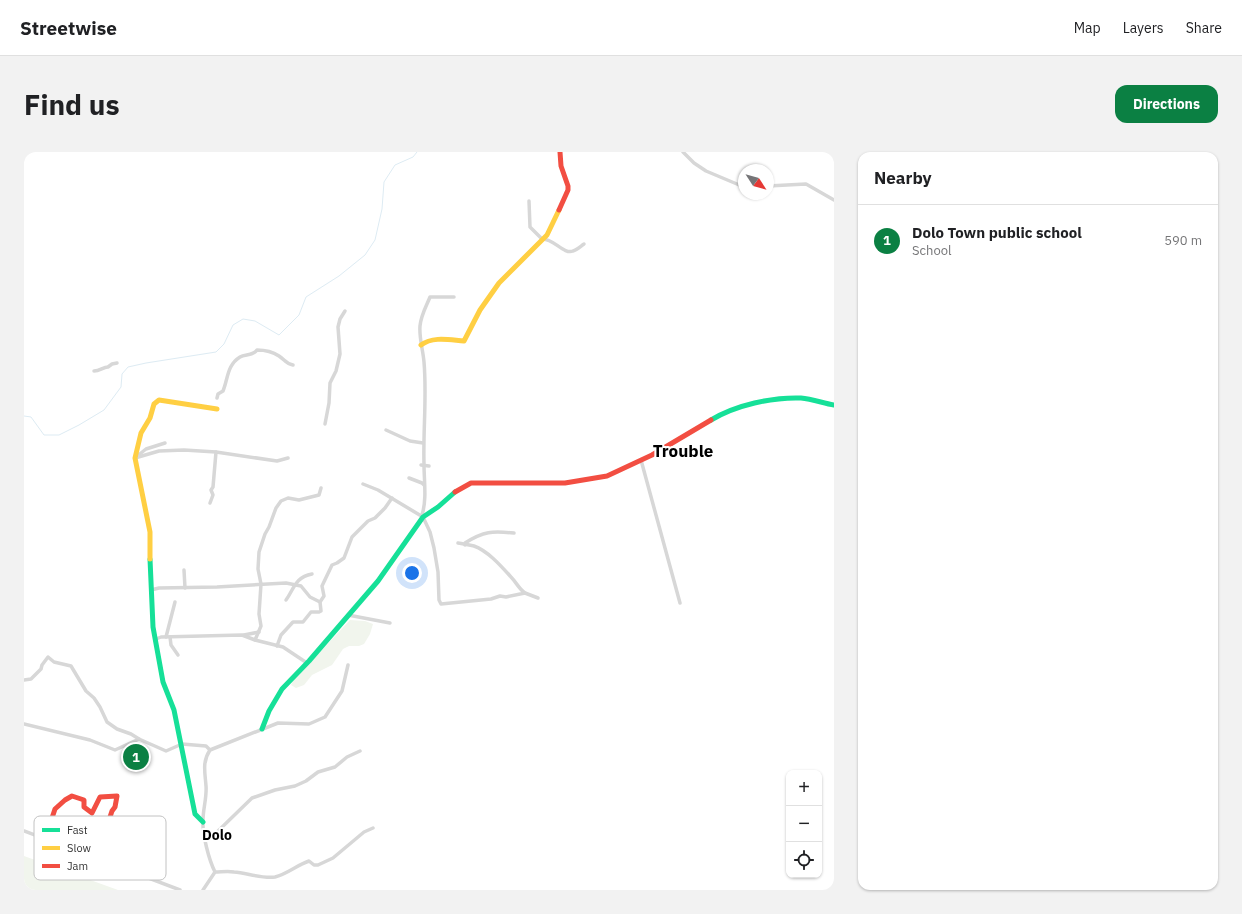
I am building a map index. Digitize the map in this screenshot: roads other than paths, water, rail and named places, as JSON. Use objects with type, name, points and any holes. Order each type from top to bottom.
[{"type":"street","points":[[421,345],[424,342],[434,340],[464,341],[480,310],[499,283],[547,235],[568,190],[561,166],[560,152]]},
{"type":"street","points":[[683,152],[694,163],[706,171],[738,184]]},
{"type":"street","points":[[774,186],[806,184],[834,200]]},
{"type":"street","points":[[529,201],[530,227],[542,239],[554,242],[555,245],[568,252],[573,252],[584,244]]},
{"type":"street","points":[[262,729],[282,689],[307,663],[378,581],[422,516],[425,504],[422,465],[424,362],[421,345],[421,317],[430,297],[454,297]]},
{"type":"street","points":[[325,424],[329,403],[330,383],[336,371],[340,354],[338,327],[340,319],[345,311]]},
{"type":"street","points":[[217,398],[218,394],[223,391],[229,369],[241,356],[255,353],[257,350],[264,350],[279,356],[286,364],[293,365]]},
{"type":"street","points":[[94,371],[98,371],[117,363]]},
{"type":"street","points":[[422,516],[438,507],[455,492],[471,483],[565,483],[607,476],[652,455],[723,413],[760,401],[801,398],[834,405]]},
{"type":"street","points":[[203,822],[195,814],[174,710],[163,682],[156,639],[151,590],[150,532],[135,458],[141,433],[150,418],[154,404],[159,400],[217,409]]},
{"type":"street","points":[[386,430],[410,441],[423,443]]},
{"type":"street","points":[[135,458],[146,449],[165,443]]},
{"type":"street","points":[[135,458],[159,452],[184,450],[216,452],[277,461],[288,458]]},
{"type":"street","points":[[210,503],[213,495],[211,490],[214,486],[216,452]]},
{"type":"street","points":[[641,460],[680,603]]},
{"type":"street","points":[[422,465],[429,466]]},
{"type":"street","points":[[409,478],[424,485]]},
{"type":"street","points":[[363,484],[378,490],[422,516],[430,532],[434,548],[438,572],[439,600],[441,604],[491,599],[500,596],[506,597],[525,593]]},
{"type":"street","points":[[255,640],[261,626],[259,614],[261,584],[258,569],[259,552],[276,508],[281,501],[288,498],[299,500],[319,495],[321,488]]},
{"type":"street","points":[[278,646],[282,635],[293,622],[303,622],[311,612],[321,611],[320,602],[324,596],[322,586],[332,565],[344,558],[352,537],[368,521],[375,518],[386,508],[392,498]]},
{"type":"street","points":[[465,545],[464,543],[472,538],[487,532],[496,531],[514,533]]},
{"type":"street","points":[[458,543],[475,547],[496,561],[521,590],[538,598]]},
{"type":"street","points":[[184,570],[185,588]]},
{"type":"street","points":[[286,600],[294,585],[306,575],[312,574]]},
{"type":"street","points":[[151,590],[159,588],[286,583],[301,586],[310,597],[320,602]]},
{"type":"street","points":[[175,602],[168,637],[171,645],[178,655]]},
{"type":"street","points":[[348,615],[390,623]]},
{"type":"street","points":[[156,639],[161,637],[242,635],[259,632]]},
{"type":"street","points":[[242,635],[283,647],[307,663]]},
{"type":"street","points":[[24,680],[31,679],[41,669],[48,657],[54,662],[71,666],[86,691],[94,698],[100,707],[108,722],[118,729],[166,750],[182,744],[206,746],[210,750]]},
{"type":"street","points":[[215,872],[210,862],[203,822],[206,787],[204,766],[206,756],[210,750],[262,729],[278,724],[309,724],[325,717],[342,691],[348,665]]},
{"type":"street","points":[[24,724],[90,740],[115,750],[139,739]]},
{"type":"street","points":[[205,838],[217,832],[252,798],[275,790],[295,786],[306,781],[318,772],[335,767],[347,757],[360,751]]},
{"type":"street","points":[[53,816],[55,809],[72,796],[84,800],[84,807],[92,813],[100,796],[117,796],[115,807],[110,816]]},
{"type":"street","points":[[215,872],[233,872],[254,876],[273,877],[309,861],[314,865],[318,865],[333,858],[364,832],[373,828]]},
{"type":"street","points":[[24,831],[34,835]]},
{"type":"street","points":[[203,890],[215,872]]},
{"type":"street","points":[[149,880],[171,889],[180,890]]},
{"type":"waterway","points":[[24,416],[31,417],[44,435],[59,435],[104,410],[121,387],[122,374],[128,367],[216,352],[224,344],[233,325],[243,319],[255,321],[279,335],[299,315],[306,297],[339,276],[365,255],[375,240],[382,209],[384,182],[395,165],[413,157],[417,152]]},
{"type":"place","name":"Dolo Town public school","points":[[136,757]]},
{"type":"district","name":"Trouble","points":[[683,451]]},
{"type":"district","name":"Dolo","points":[[217,835]]}]
